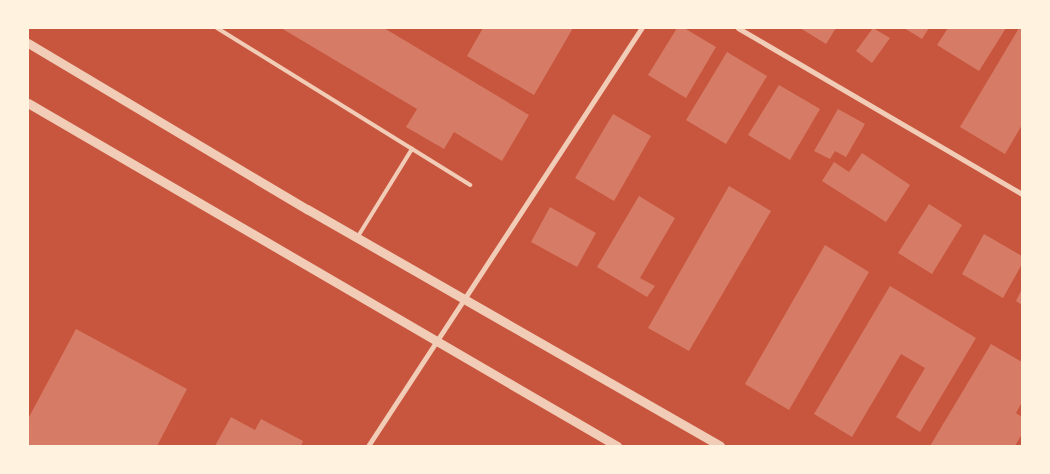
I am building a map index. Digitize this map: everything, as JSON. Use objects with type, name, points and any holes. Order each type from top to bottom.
[{"type":"street","points":[[368,446],[642,28]]},
{"type":"street","points":[[738,28],[1022,194]]},
{"type":"street","points":[[28,42],[357,238],[720,446]]},
{"type":"street","points":[[28,103],[437,343],[617,446]]},
{"type":"lane","points":[[217,28],[470,185]]},
{"type":"lane","points":[[357,238],[412,149]]},
{"type":"building","points":[[281,28],[384,28],[529,115],[502,161],[454,132],[444,149],[406,127],[417,109]]},
{"type":"building","points":[[483,28],[573,28],[534,95],[467,56]]},
{"type":"building","points":[[677,28],[684,28],[716,47],[686,98],[648,75]]},
{"type":"building","points":[[800,28],[836,28],[826,44]]},
{"type":"building","points":[[873,28],[890,38],[872,63],[856,51]]},
{"type":"building","points":[[904,28],[929,28],[922,39]]},
{"type":"building","points":[[948,28],[1006,28],[979,71],[937,45]]},
{"type":"building","points":[[1019,28],[1022,28],[1022,125],[1005,154],[960,127]]},
{"type":"building","points":[[727,52],[767,76],[726,144],[686,120]]},
{"type":"building","points":[[779,85],[820,109],[790,160],[748,135]]},
{"type":"building","points":[[838,109],[865,124],[846,157],[835,151],[830,159],[814,151]]},
{"type":"building","points":[[613,114],[651,136],[614,201],[575,178]]},
{"type":"building","points":[[862,153],[910,185],[886,222],[822,181],[834,162],[849,172]]},
{"type":"building","points":[[729,186],[771,211],[689,351],[648,328]]},
{"type":"building","points":[[639,196],[675,218],[640,278],[655,286],[647,297],[597,267]]},
{"type":"building","points":[[929,204],[962,225],[932,274],[898,253]]},
{"type":"building","points":[[550,207],[596,233],[577,267],[531,242]]},
{"type":"building","points":[[984,234],[1022,256],[1022,264],[1003,298],[962,274]]},
{"type":"building","points":[[825,245],[869,272],[789,410],[745,384]]},
{"type":"building","points":[[890,286],[976,338],[920,432],[896,417],[925,368],[901,354],[852,437],[814,414]]},
{"type":"building","points":[[1022,289],[1022,305],[1016,301]]},
{"type":"building","points":[[76,329],[187,389],[157,446],[28,446],[28,419]]},
{"type":"building","points":[[991,344],[1022,362],[1022,402],[1016,413],[1022,417],[1022,434],[1015,446],[930,446]]},
{"type":"building","points":[[231,417],[255,430],[261,419],[303,441],[301,446],[215,446]]}]
